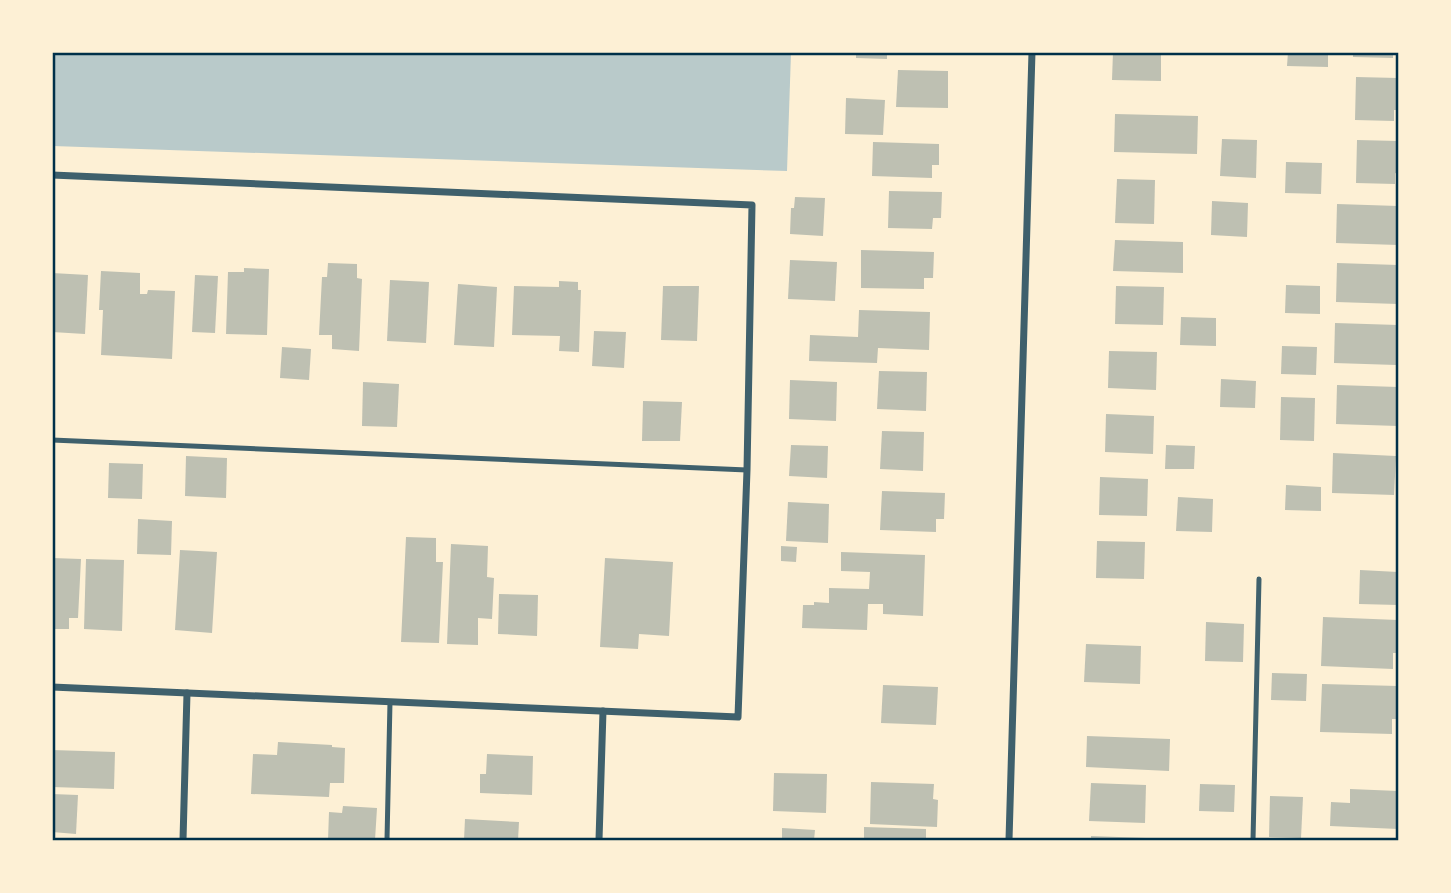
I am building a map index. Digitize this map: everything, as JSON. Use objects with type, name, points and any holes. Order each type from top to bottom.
[{"type":"street","points":[[1009,841],[1032,52]]},
{"type":"street","points":[[52,175],[751,205],[747,470],[738,718],[52,687]]},
{"type":"street","points":[[183,841],[187,693]]},
{"type":"street","points":[[599,841],[603,711]]},
{"type":"lane","points":[[52,440],[747,470]]},
{"type":"lane","points":[[1253,841],[1259,579]]},
{"type":"lane","points":[[387,841],[390,702]]},
{"type":"shaded area","points":[[53,52],[791,53],[787,171],[53,146]]},
{"type":"building","points":[[856,52],[887,52],[887,59],[856,58]]},
{"type":"building","points":[[1113,52],[1161,52],[1161,81],[1112,80]]},
{"type":"building","points":[[1288,52],[1328,52],[1328,67],[1287,66]]},
{"type":"building","points":[[1353,52],[1393,52],[1393,58],[1353,57]]},
{"type":"building","points":[[898,70],[948,71],[948,108],[896,107]]},
{"type":"building","points":[[1356,77],[1398,78],[1398,110],[1394,110],[1394,121],[1355,120]]},
{"type":"building","points":[[846,98],[885,100],[883,135],[845,134]]},
{"type":"building","points":[[1115,114],[1198,116],[1197,154],[1114,152]]},
{"type":"building","points":[[1222,139],[1257,140],[1256,178],[1220,176]]},
{"type":"building","points":[[1357,140],[1398,141],[1398,174],[1395,173],[1395,184],[1356,183]]},
{"type":"building","points":[[873,142],[939,144],[939,165],[932,165],[932,178],[872,176]]},
{"type":"building","points":[[1286,162],[1322,163],[1321,194],[1285,193]]},
{"type":"building","points":[[1117,179],[1155,180],[1154,224],[1115,223]]},
{"type":"building","points":[[889,191],[942,192],[941,218],[933,218],[932,229],[888,228]]},
{"type":"building","points":[[795,197],[825,198],[823,236],[790,234],[791,208],[794,208]]},
{"type":"building","points":[[1212,201],[1248,203],[1247,237],[1211,235]]},
{"type":"building","points":[[1337,204],[1398,206],[1398,245],[1336,243]]},
{"type":"building","points":[[1115,240],[1183,242],[1183,273],[1113,271]]},
{"type":"building","points":[[861,250],[934,252],[933,278],[924,278],[924,289],[861,288]]},
{"type":"building","points":[[790,260],[837,262],[835,301],[788,299]]},
{"type":"building","points":[[328,263],[357,264],[357,278],[362,279],[359,351],[332,349],[332,335],[319,335],[322,277],[327,277]]},
{"type":"building","points":[[1337,263],[1398,265],[1398,304],[1336,302]]},
{"type":"building","points":[[244,268],[269,269],[267,335],[226,334],[228,272],[244,272]]},
{"type":"building","points":[[101,271],[140,273],[140,294],[147,294],[148,290],[175,291],[172,359],[101,355]]},
{"type":"building","points":[[52,273],[88,275],[85,334],[52,332]]},
{"type":"building","points":[[195,275],[218,276],[215,333],[192,332]]},
{"type":"building","points":[[390,280],[429,282],[426,343],[387,341]]},
{"type":"building","points":[[559,281],[578,282],[578,290],[581,290],[579,352],[559,351],[560,336],[512,335],[514,286],[559,287]]},
{"type":"building","points":[[458,284],[497,287],[494,347],[454,345]]},
{"type":"building","points":[[1286,285],[1320,286],[1320,314],[1285,313]]},
{"type":"building","points":[[663,286],[699,286],[697,341],[661,340]]},
{"type":"building","points":[[1116,286],[1164,287],[1163,325],[1115,324]]},
{"type":"building","points":[[859,310],[930,312],[929,350],[878,348],[877,363],[809,361],[810,335],[858,337]]},
{"type":"building","points":[[1181,317],[1216,318],[1216,346],[1180,345]]},
{"type":"building","points":[[1335,323],[1398,325],[1396,365],[1334,363]]},
{"type":"building","points":[[594,331],[626,332],[624,368],[592,366]]},
{"type":"building","points":[[1282,346],[1317,347],[1316,375],[1281,374]]},
{"type":"building","points":[[282,347],[311,349],[309,380],[280,378]]},
{"type":"building","points":[[1109,351],[1157,352],[1156,390],[1108,388]]},
{"type":"building","points":[[879,371],[927,372],[926,411],[877,409]]},
{"type":"building","points":[[1221,379],[1256,381],[1255,408],[1220,407]]},
{"type":"building","points":[[790,380],[837,382],[836,421],[789,419]]},
{"type":"building","points":[[363,382],[399,384],[397,427],[362,426]]},
{"type":"building","points":[[1337,385],[1398,387],[1398,426],[1336,424]]},
{"type":"building","points":[[1281,397],[1315,398],[1314,441],[1280,440]]},
{"type":"building","points":[[643,401],[682,402],[680,441],[642,441]]},
{"type":"building","points":[[1106,414],[1154,416],[1153,454],[1105,452]]},
{"type":"building","points":[[882,431],[924,432],[923,471],[880,469]]},
{"type":"building","points":[[791,445],[828,446],[827,478],[789,476]]},
{"type":"building","points":[[1166,445],[1195,446],[1194,469],[1165,469]]},
{"type":"building","points":[[1333,453],[1396,456],[1394,495],[1332,493]]},
{"type":"building","points":[[186,456],[227,458],[226,498],[185,496]]},
{"type":"building","points":[[109,463],[143,464],[142,499],[108,498]]},
{"type":"building","points":[[1100,477],[1148,479],[1147,516],[1099,515]]},
{"type":"building","points":[[1286,485],[1321,487],[1321,511],[1285,510]]},
{"type":"building","points":[[882,491],[945,493],[944,519],[936,519],[936,532],[880,530]]},
{"type":"building","points":[[1178,497],[1213,499],[1212,532],[1176,531]]},
{"type":"building","points":[[788,502],[829,504],[828,543],[786,541]]},
{"type":"building","points":[[138,519],[172,521],[171,555],[137,554]]},
{"type":"building","points":[[406,537],[436,538],[436,562],[443,562],[439,643],[401,642]]},
{"type":"building","points":[[1097,541],[1145,542],[1144,579],[1096,578]]},
{"type":"building","points":[[451,544],[488,546],[487,577],[494,578],[492,619],[478,618],[478,645],[447,644]]},
{"type":"building","points":[[781,546],[797,547],[796,562],[781,561]]},
{"type":"building","points":[[180,550],[217,552],[212,633],[175,630]]},
{"type":"building","points":[[841,552],[925,555],[923,616],[883,614],[883,604],[868,604],[867,630],[802,628],[803,605],[814,605],[814,602],[829,603],[829,588],[869,589],[870,572],[841,571]]},
{"type":"building","points":[[52,558],[81,559],[78,618],[69,618],[69,629],[52,629]]},
{"type":"building","points":[[605,558],[673,562],[669,636],[639,634],[638,649],[600,647]]},
{"type":"building","points":[[86,559],[124,560],[122,631],[84,629]]},
{"type":"building","points":[[1360,570],[1398,572],[1398,605],[1359,604]]},
{"type":"building","points":[[499,594],[538,595],[537,636],[498,634]]},
{"type":"building","points":[[1323,617],[1398,620],[1398,653],[1393,653],[1393,669],[1321,666]]},
{"type":"building","points":[[1206,622],[1244,624],[1243,662],[1205,661]]},
{"type":"building","points":[[1086,644],[1141,646],[1140,684],[1084,682]]},
{"type":"building","points":[[1272,673],[1307,674],[1306,701],[1271,700]]},
{"type":"building","points":[[1322,684],[1398,686],[1398,719],[1392,719],[1392,734],[1320,732]]},
{"type":"building","points":[[883,685],[938,687],[936,725],[881,723]]},
{"type":"building","points":[[1087,736],[1170,739],[1169,771],[1086,767]]},
{"type":"building","points":[[278,742],[345,748],[344,783],[330,783],[329,797],[251,794],[253,754],[277,755]]},
{"type":"building","points":[[52,750],[115,752],[114,789],[52,787]]},
{"type":"building","points":[[487,754],[533,756],[532,795],[480,793],[480,774],[486,774]]},
{"type":"building","points":[[774,773],[827,774],[826,813],[773,811]]},
{"type":"building","points":[[871,782],[934,784],[933,799],[938,800],[937,827],[870,824]]},
{"type":"building","points":[[1091,783],[1146,785],[1145,823],[1089,821]]},
{"type":"building","points":[[1200,784],[1235,785],[1234,812],[1199,811]]},
{"type":"building","points":[[1350,789],[1398,791],[1398,829],[1330,826],[1331,802],[1350,803]]},
{"type":"building","points":[[52,794],[78,795],[76,834],[52,832]]},
{"type":"building","points":[[1270,796],[1303,797],[1301,838],[1269,837]]},
{"type":"building","points":[[343,806],[377,808],[375,840],[328,840],[329,812],[342,813]]},
{"type":"building","points":[[465,819],[519,822],[518,840],[464,840]]},
{"type":"building","points":[[864,827],[926,829],[926,840],[864,840]]},
{"type":"building","points":[[782,828],[815,830],[814,840],[782,840]]},
{"type":"building","points":[[1091,836],[1146,838],[1091,840]]}]
